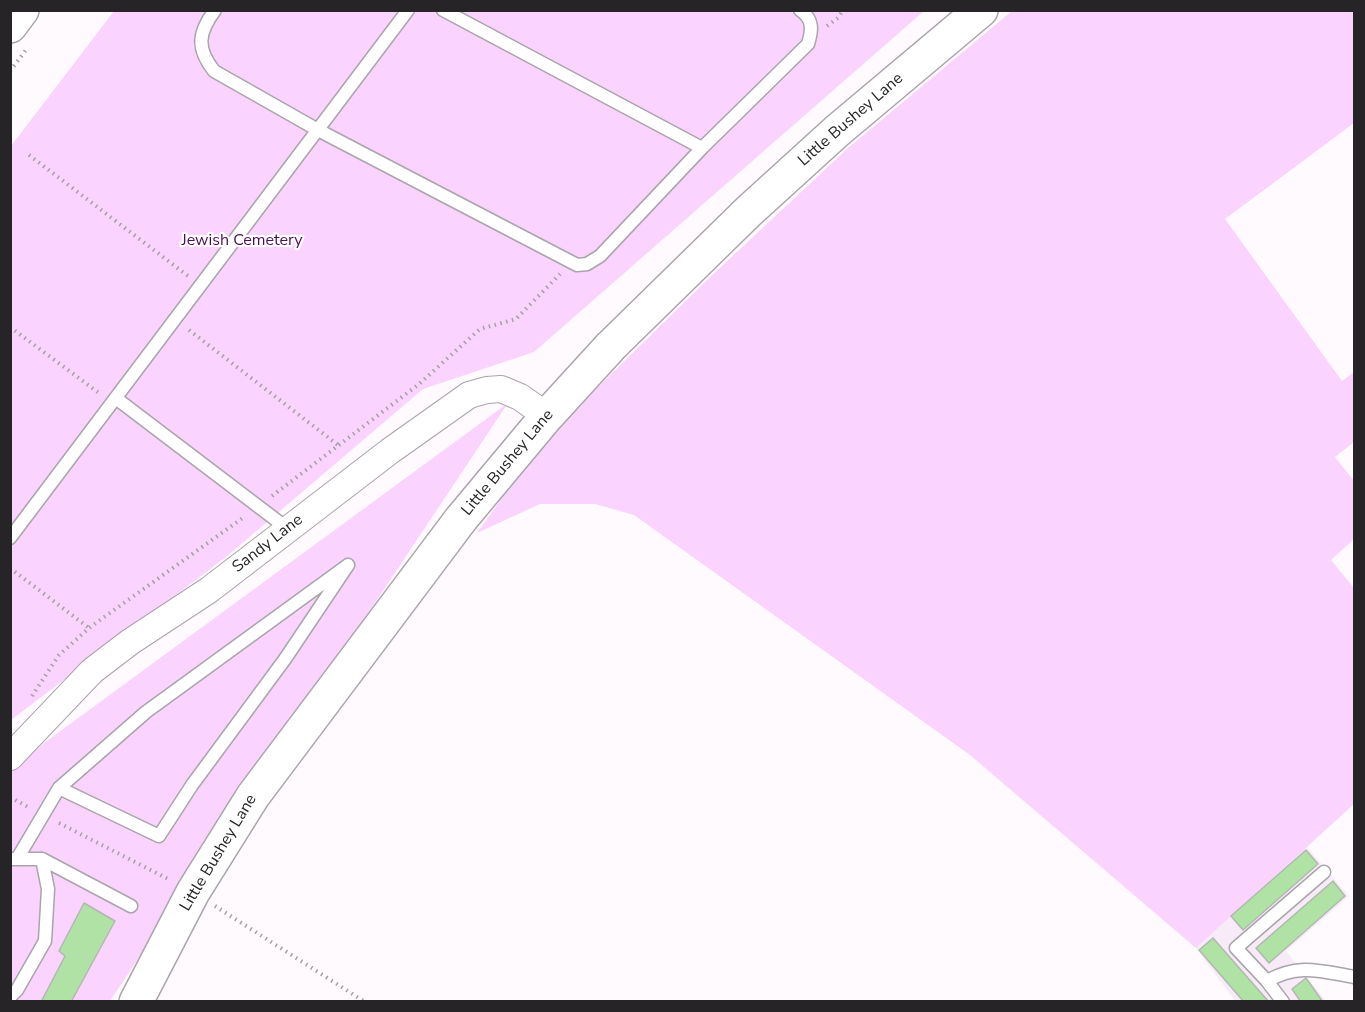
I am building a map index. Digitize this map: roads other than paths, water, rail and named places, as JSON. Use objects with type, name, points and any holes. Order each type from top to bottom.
[{"type":"main road","points":[[10,26],[22,10]]},
{"type":"main road","name":"Little Bushey Lane","points":[[136,1002],[193,892],[253,796],[336,682],[461,519],[547,416],[611,346],[749,211],[837,131],[981,10]]},
{"type":"street","name":"Sandy Lane","points":[[10,757],[92,672],[130,642],[209,590],[390,451],[469,395],[501,389],[520,397],[547,416]]},
{"type":"lane","points":[[215,10],[203,27],[201,44],[204,58],[214,71],[318,130],[569,264],[587,264],[600,256],[702,148],[808,44],[812,31],[811,22],[800,10]]},
{"type":"lane","points":[[10,538],[408,10]]},
{"type":"lane","points":[[443,10],[702,148]]},
{"type":"lane","points":[[115,401],[288,529]]},
{"type":"lane","points":[[14,859],[59,788],[146,712],[348,566],[285,659],[192,785],[159,836],[59,788]]},
{"type":"lane","points":[[14,859],[42,860],[131,906]]},
{"type":"lane","points":[[10,997],[18,990],[45,940],[48,889],[42,860]]},
{"type":"lane","points":[[1283,1002],[1236,948],[1324,872]]},
{"type":"lane","points":[[1267,981],[1285,970],[1305,969],[1354,977]]},
{"type":"park label","name":"Jewish Cemetery","points":[[242,241]]}]
